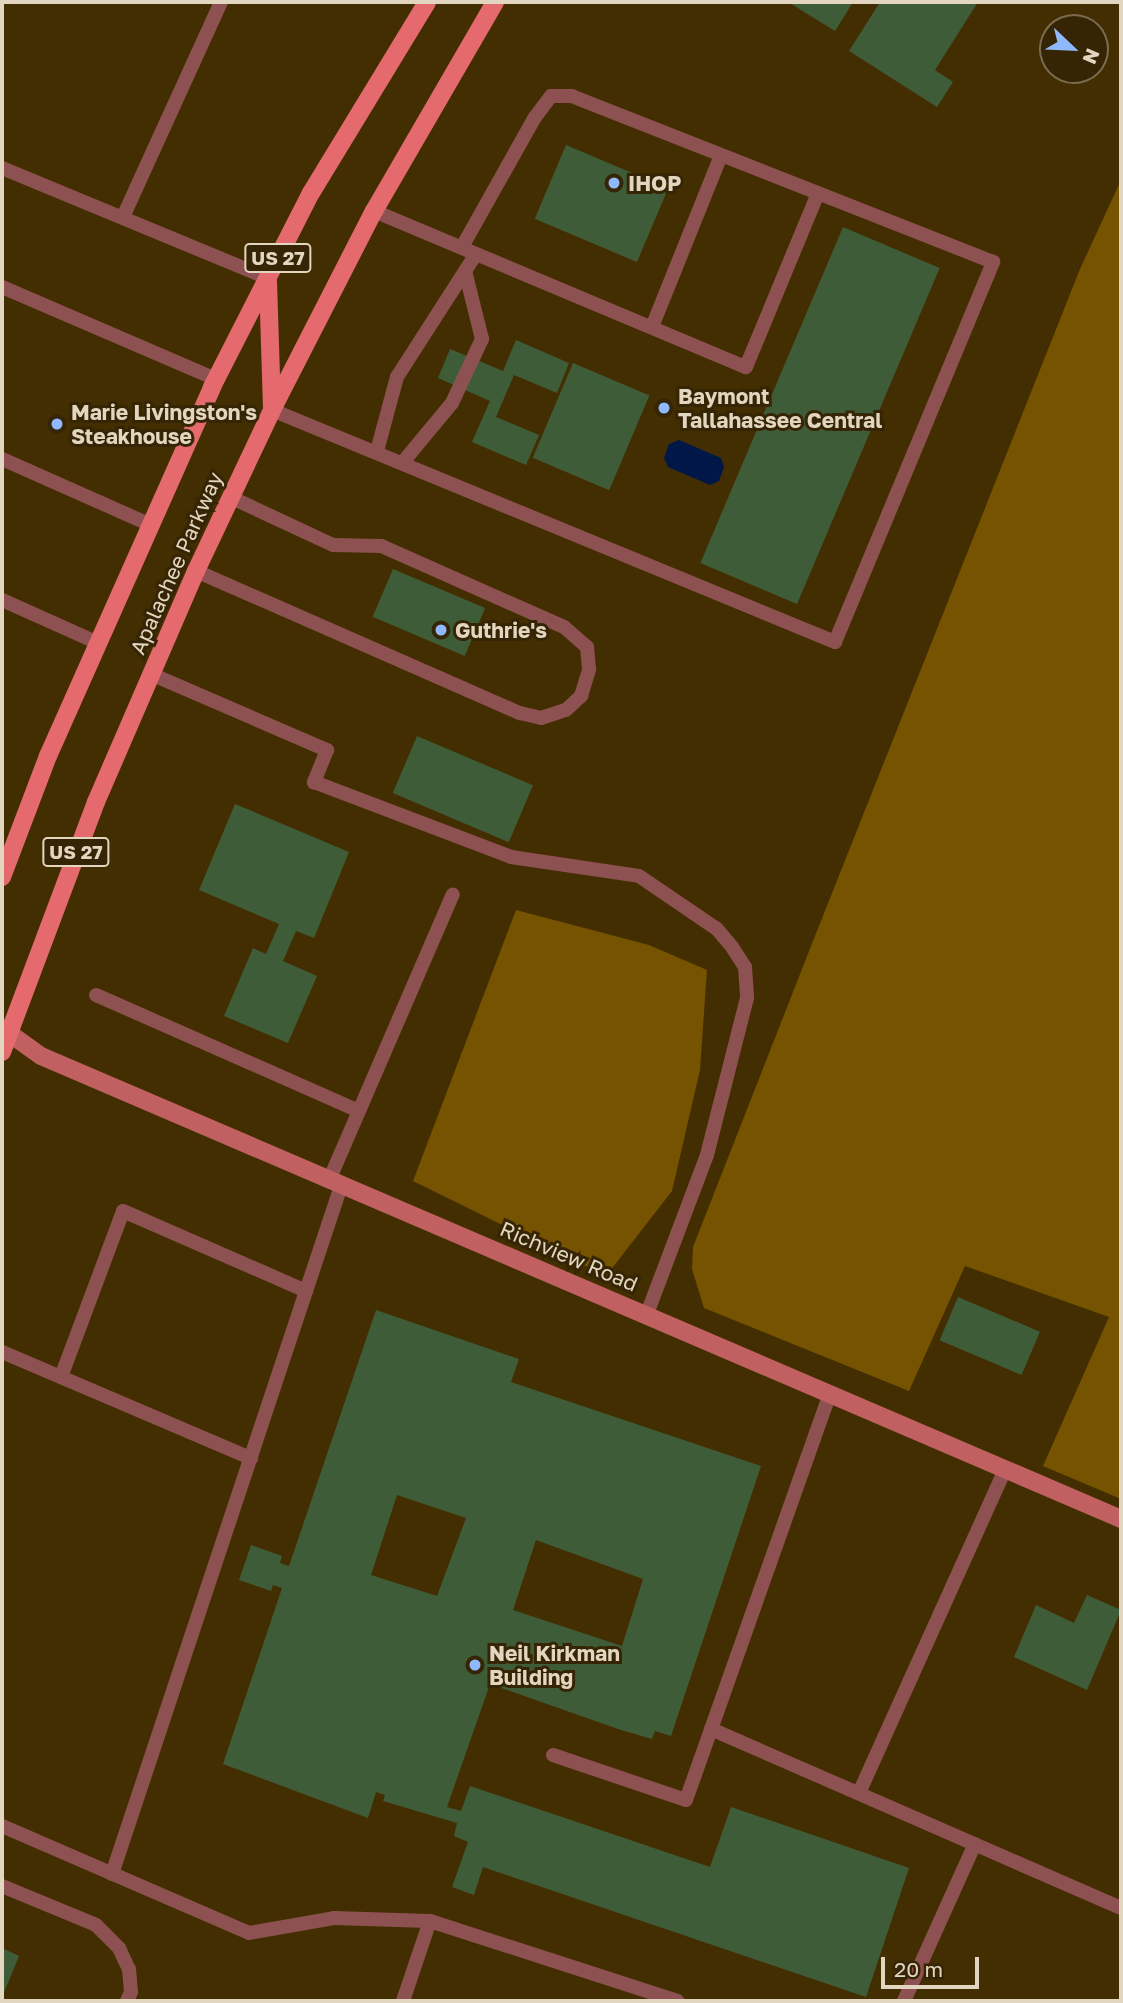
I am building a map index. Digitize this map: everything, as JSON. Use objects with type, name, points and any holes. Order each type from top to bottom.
[{"type":"main road","name":"Apalachee Parkway","points":[[2,877],[98,643],[216,379],[311,193],[427,2]]},
{"type":"main road","name":"Apalachee Parkway","points":[[2,1052],[5,1031],[96,802],[230,497],[374,211],[495,2]]},
{"type":"main road","points":[[268,278],[272,410]]},
{"type":"street","name":"Richview Road","points":[[5,1031],[41,1056],[336,1180],[1121,1519]]},
{"type":"lane","points":[[123,217],[221,2]]},
{"type":"lane","points":[[272,410],[835,642],[993,261],[572,96],[551,96],[462,247]]},
{"type":"lane","points":[[652,327],[720,155]]},
{"type":"lane","points":[[2,168],[268,278]]},
{"type":"lane","points":[[374,211],[746,367],[818,193]]},
{"type":"lane","points":[[377,451],[397,377],[476,254]]},
{"type":"lane","points":[[402,462],[452,404],[482,339],[465,271]]},
{"type":"lane","points":[[2,287],[216,379]]},
{"type":"lane","points":[[2,459],[151,525]]},
{"type":"lane","points":[[196,571],[520,713],[541,718],[566,710],[581,696],[589,669],[587,647],[564,627],[381,546],[333,545],[230,497]]},
{"type":"lane","points":[[2,600],[98,643]]},
{"type":"lane","points":[[151,674],[327,750],[314,782],[511,857],[639,876],[717,929],[732,947],[745,967],[747,998],[707,1155],[647,1314]]},
{"type":"lane","points":[[112,1874],[306,1291],[336,1180],[359,1111],[453,894]]},
{"type":"lane","points":[[96,995],[359,1111]]},
{"type":"lane","points":[[61,1377],[123,1211],[306,1291]]},
{"type":"lane","points":[[2,1352],[251,1458]]},
{"type":"lane","points":[[553,1755],[686,1800],[830,1393]]},
{"type":"lane","points":[[859,1794],[1006,1469]]},
{"type":"lane","points":[[711,1729],[1121,1908]]},
{"type":"lane","points":[[2,1826],[249,1933],[334,1918],[430,1921],[677,2001]]},
{"type":"lane","points":[[904,2001],[975,1844]]},
{"type":"lane","points":[[2,1886],[96,1925],[119,1948],[129,1969],[131,1992],[127,2001]]},
{"type":"lane","points":[[403,2001],[430,1921]]},
{"type":"shaded area","points":[[1121,180],[1121,1499],[1043,1466],[1109,1317],[965,1266],[909,1391],[704,1308],[692,1269],[693,1247],[813,941],[1080,269]]},
{"type":"shaded area","points":[[516,910],[649,945],[707,970],[700,1070],[672,1191],[606,1276],[413,1181]]},
{"type":"water","points":[[679,440],[721,458],[724,467],[719,481],[710,485],[668,467],[664,458],[669,444]]},
{"type":"building","points":[[788,2],[853,2],[835,31]]},
{"type":"building","points":[[880,2],[978,2],[935,70],[953,82],[937,107],[849,51]]},
{"type":"building","points":[[566,145],[668,188],[637,262],[535,219]]},
{"type":"building","points":[[843,227],[940,268],[797,604],[700,563]]},
{"type":"building","points":[[516,340],[569,363],[557,393],[514,375],[496,417],[539,435],[526,465],[472,442],[490,401],[438,378],[450,349],[503,371]]},
{"type":"building","points":[[573,363],[649,395],[609,490],[533,458]]},
{"type":"building","points":[[393,569],[485,608],[465,656],[373,617]]},
{"type":"building","points":[[417,736],[533,785],[509,842],[393,793]]},
{"type":"building","points":[[235,804],[349,852],[314,938],[296,931],[283,961],[317,976],[288,1043],[224,1016],[253,948],[266,954],[279,924],[199,890]]},
{"type":"building","points":[[958,1297],[1040,1332],[1022,1375],[940,1340]]},
{"type":"building","name":"Neil Kirkman Building","points":[[376,1310],[519,1359],[511,1382],[761,1466],[671,1736],[655,1731],[652,1739],[490,1684],[447,1807],[461,1811],[470,1786],[710,1867],[731,1807],[909,1868],[866,1997],[483,1867],[474,1895],[452,1887],[468,1842],[454,1836],[457,1823],[383,1801],[385,1795],[376,1792],[368,1818],[223,1764],[282,1588],[273,1585],[271,1591],[239,1580],[251,1545],[282,1556],[280,1563],[289,1566]],"holes":[[[397,1495],[466,1518],[437,1596],[371,1575]],[[536,1540],[643,1579],[622,1646],[513,1610]]]},
{"type":"building","points":[[1087,1595],[1121,1610],[1087,1690],[1014,1657],[1036,1605],[1074,1623]]},
{"type":"building","points":[[2,1948],[19,1956],[2,1997]]},
{"type":"place","name":"IHOP","points":[[614,183]]},
{"type":"place","name":"Baymont Tallahassee Central","points":[[664,408]]},
{"type":"place","name":"Marie Livingston's Steakhouse","points":[[57,424]]},
{"type":"place","name":"Guthrie's","points":[[441,630]]},
{"type":"place","name":"Neil Kirkman Building","points":[[475,1665]]}]
